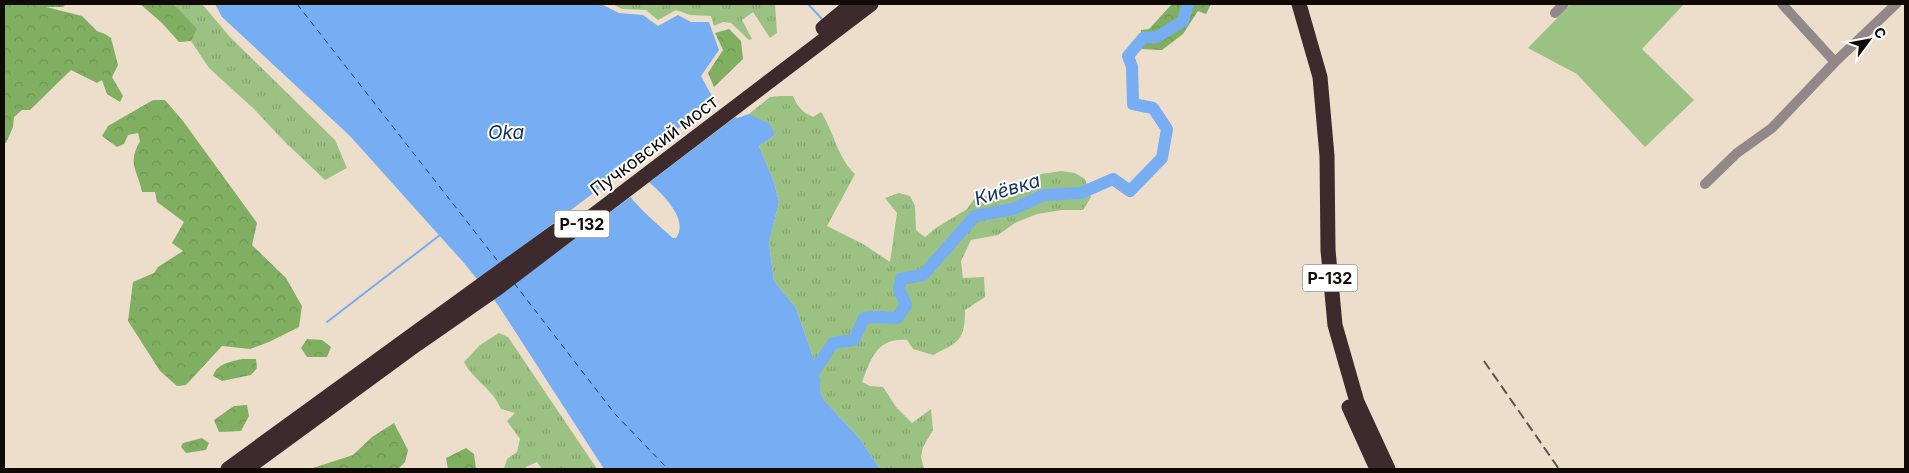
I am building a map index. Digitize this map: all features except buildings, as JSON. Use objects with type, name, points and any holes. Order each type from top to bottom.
[{"type":"highway","name":"Р-132","points":[[818,38],[852,4]]},
{"type":"highway","name":"Р-132","points":[[818,38],[871,4]]},
{"type":"highway","name":"Р-132","points":[[1288,4],[1316,79],[1318,250],[1326,327],[1348,405],[1377,469]]},
{"type":"highway","name":"Р-132","points":[[1298,4],[1316,79],[1327,156],[1328,250],[1335,325],[1357,402],[1388,469]]},
{"type":"highway","name":"Пучковский мост","points":[[335,397],[500,272],[818,38]]},
{"type":"highway","name":"Р-132","points":[[228,469],[335,397]]},
{"type":"highway","name":"Р-132","points":[[246,469],[335,397]]},
{"type":"street","points":[[1555,13],[1564,4]]},
{"type":"street","points":[[1782,4],[1835,62]]},
{"type":"street","points":[[1705,184],[1737,153],[1772,128],[1835,62],[1896,4]]},
{"type":"green space","points":[[4,4],[66,4],[63,7],[46,7],[82,16],[97,31],[111,38],[118,65],[112,77],[123,96],[120,102],[107,94],[102,80],[97,83],[71,70],[30,110],[22,110],[14,117],[13,127],[6,143],[4,143]]},
{"type":"green space","points":[[140,4],[174,4],[197,29],[191,41],[179,42],[162,23]]},
{"type":"green space","points":[[174,4],[202,4],[230,37],[335,140],[347,168],[325,180],[254,109],[209,68],[191,41],[196,29]]},
{"type":"green space","points":[[613,4],[775,4],[777,33],[770,38],[753,12],[742,20],[752,39],[749,40],[731,23],[723,22],[714,26],[711,16],[690,15],[676,10],[658,20],[646,10],[622,9]]},
{"type":"green space","points":[[1172,4],[1211,4],[1206,14],[1198,11],[1183,34],[1162,50],[1140,49],[1141,30],[1149,29]]},
{"type":"green space","points":[[1571,4],[1684,4],[1642,49],[1694,100],[1645,147],[1577,74],[1528,48]]},
{"type":"green space","points":[[729,29],[741,41],[743,59],[714,87],[708,73],[723,50],[715,33]]},
{"type":"green space","points":[[793,96],[801,109],[813,117],[821,112],[844,161],[855,174],[827,226],[863,244],[890,262],[897,213],[885,198],[899,193],[910,196],[915,206],[916,230],[925,237],[967,209],[977,195],[995,197],[1016,190],[1041,174],[1061,171],[1075,173],[1085,179],[1091,197],[1083,210],[1062,210],[1037,214],[1015,223],[998,235],[971,240],[961,261],[963,278],[984,277],[985,297],[965,310],[964,328],[955,343],[933,355],[913,349],[907,340],[897,340],[882,346],[873,357],[862,382],[870,386],[883,387],[896,407],[912,423],[931,409],[933,430],[923,447],[921,457],[924,469],[880,469],[860,439],[824,400],[820,391],[820,377],[796,308],[774,281],[769,243],[779,202],[774,182],[759,146],[775,135],[772,130],[749,114],[770,97]]},
{"type":"green space","points":[[153,100],[165,100],[183,121],[257,223],[252,245],[286,278],[302,306],[299,327],[250,349],[222,346],[186,385],[177,386],[160,371],[128,321],[133,282],[154,273],[158,267],[183,251],[172,243],[184,222],[157,202],[155,192],[142,192],[134,167],[134,156],[140,141],[138,133],[128,135],[124,144],[117,147],[102,136],[108,126]]},
{"type":"green space","points":[[499,333],[508,337],[597,469],[542,469],[537,462],[525,469],[504,469],[507,459],[517,452],[520,439],[507,421],[515,413],[501,409],[493,396],[473,375],[464,362],[480,345]]},
{"type":"green space","points":[[307,339],[322,340],[331,347],[327,357],[307,357],[301,348]]},
{"type":"green space","points":[[242,359],[256,359],[257,368],[251,375],[222,381],[213,376],[221,366]]},
{"type":"green space","points":[[247,405],[249,416],[241,431],[219,432],[214,420],[234,406]]},
{"type":"green space","points":[[394,423],[408,450],[405,462],[398,469],[310,469],[353,455],[372,437]]},
{"type":"green space","points":[[202,438],[209,443],[206,450],[186,453],[181,447],[183,443]]},
{"type":"green space","points":[[466,448],[474,454],[476,469],[448,469],[446,458]]},
{"type":"water","name":"Oka","points":[[215,4],[601,4],[619,13],[643,15],[658,26],[678,15],[691,22],[709,22],[719,50],[701,76],[714,100],[737,118],[749,114],[770,124],[775,135],[759,146],[774,182],[779,202],[769,243],[774,281],[796,308],[820,377],[820,391],[824,400],[860,439],[880,469],[604,469],[498,305],[464,263],[350,136],[222,17]],"holes":[[[624,163],[664,196],[672,207],[678,218],[680,228],[676,238],[673,238],[649,216],[620,181],[616,172],[617,166]]]},
{"type":"pier","points":[[717,99],[738,115],[647,184],[627,168]]},
{"type":"pier","points":[[619,174],[633,195],[492,301],[476,281]]},
{"type":"waterway","points":[[808,4],[822,19]]},
{"type":"waterway","name":"Киёвка","points":[[808,381],[833,343],[854,340],[864,318],[897,318],[906,305],[899,289],[901,279],[923,275],[975,216],[1013,209],[1044,195],[1081,193],[1113,179],[1130,191],[1162,158],[1167,129],[1153,108],[1133,104],[1132,67],[1128,56],[1143,38],[1157,37],[1183,21],[1188,4]]},
{"type":"waterway","points":[[327,322],[440,235]]},
{"type":"ferry route","points":[[297,4],[500,264]]},
{"type":"ferry route","points":[[514,283],[615,414],[668,469]]},
{"type":"railway","points":[[1484,361],[1559,469]]}]
